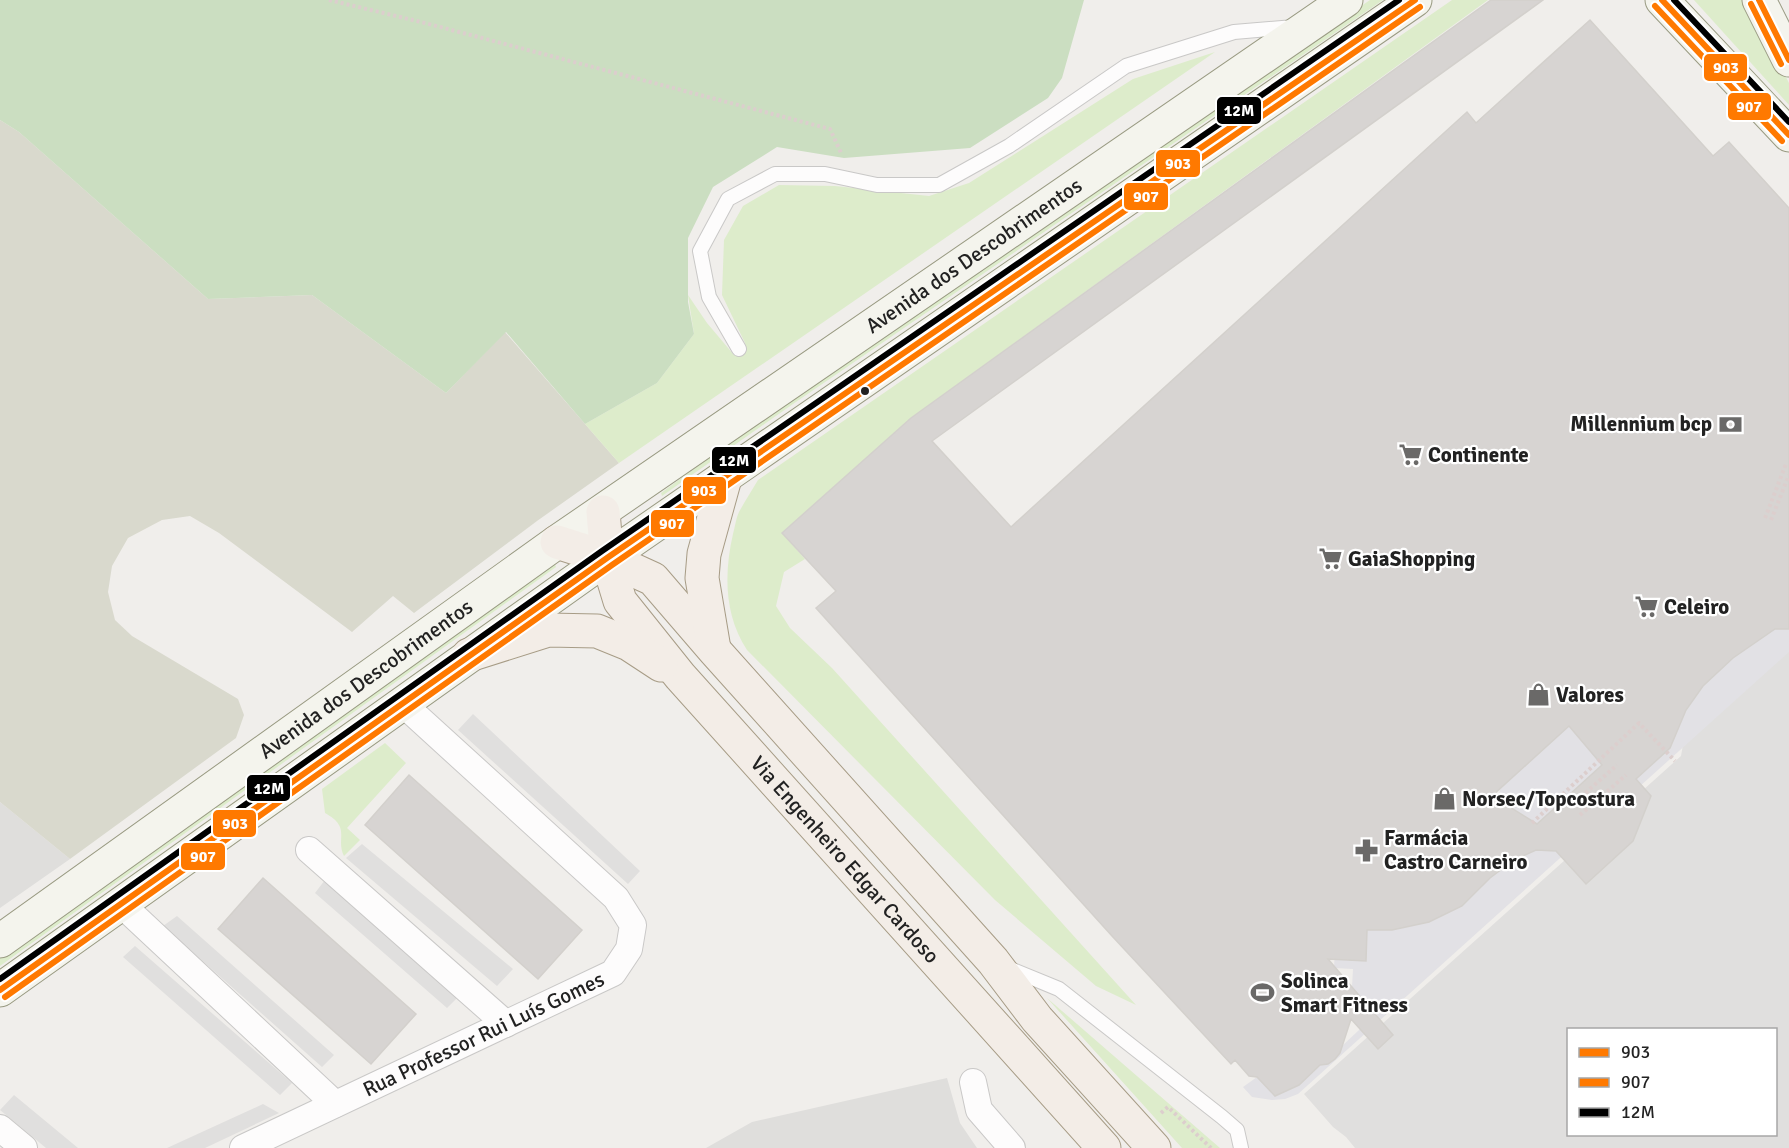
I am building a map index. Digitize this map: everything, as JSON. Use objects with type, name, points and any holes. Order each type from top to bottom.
[{"type":"main road","name":"Avenida dos Descobrimentos","points":[[0,941],[557,543],[1346,0]]},
{"type":"main road","name":"Avenida dos Descobrimentos","points":[[0,990],[607,558],[1415,0]]},
{"type":"main road","points":[[1662,0],[1789,135]]},
{"type":"main road","points":[[1759,0],[1789,60]]},
{"type":"main road","points":[[715,651],[702,574],[704,554],[724,478]]},
{"type":"main road","points":[[557,543],[607,558],[603,512]]},
{"type":"main road","name":"Via Engenheiro Edgar Cardoso","points":[[607,558],[653,579],[993,961],[1037,1019],[1154,1148]]},
{"type":"main road","name":"Via Engenheiro Edgar Cardoso","points":[[607,558],[620,601],[680,676],[1104,1148]]},
{"type":"main road","points":[[469,655],[548,630],[597,631],[629,644],[680,676]]},
{"type":"street","name":"Rua Professor Rui Luís Gomes","points":[[243,1148],[614,973],[629,950],[633,925],[616,898],[402,703]]},
{"type":"street","points":[[309,850],[506,1024]]},
{"type":"street","points":[[120,903],[335,1104]]},
{"type":"street","points":[[973,1082],[979,1110],[1012,1148]]},
{"type":"street","points":[[0,1128],[24,1148]]},
{"type":"lane","points":[[739,349],[709,297],[700,252],[728,199],[775,174],[825,174],[877,185],[939,185],[1010,146],[1126,66],[1234,32],[1308,26]]},
{"type":"lane","points":[[993,961],[1059,989],[1222,1117],[1236,1130],[1241,1148]]},
{"type":"path","points":[[329,0],[444,27],[830,129],[844,158]]},
{"type":"path","points":[[1765,518],[1786,464]]},
{"type":"path","points":[[1771,520],[1789,475]]},
{"type":"path","points":[[1532,824],[1639,723],[1675,761]]},
{"type":"path","points":[[1572,805],[1617,765]]},
{"type":"path","points":[[1580,815],[1626,775]]},
{"type":"path","points":[[1198,1137],[1211,1148]]},
{"type":"shaded area","points":[[0,120],[19,132],[208,299],[312,295],[446,393],[505,332],[619,463],[414,613],[393,596],[352,632],[219,533],[190,516],[162,520],[128,538],[112,566],[108,592],[115,620],[132,636],[238,699],[244,715],[236,738],[70,859],[0,802]]},
{"type":"shaded area","points":[[1789,599],[1789,652],[1298,1094],[1285,1099],[1272,1100],[1252,1097],[1243,1087],[1257,1077],[1275,1096],[1299,1085],[1320,1065],[1328,1064],[1335,1059],[1342,1046],[1375,1015],[1352,987],[1353,969],[1334,968],[1339,872],[1498,805],[1500,789],[1611,687]]},
{"type":"shaded area","points":[[1789,645],[1789,1148],[1355,1148],[1304,1094],[1681,756],[1689,711]]},
{"type":"shaded area","points":[[473,714],[640,871],[628,884],[458,730]]},
{"type":"shaded area","points":[[0,802],[70,859],[0,908]]},
{"type":"shaded area","points":[[362,844],[513,969],[497,986],[346,858]]},
{"type":"shaded area","points":[[328,876],[460,995],[447,1008],[315,893]]},
{"type":"shaded area","points":[[177,916],[334,1055],[322,1067],[163,926]]},
{"type":"shaded area","points":[[135,946],[292,1083],[280,1095],[123,957]]},
{"type":"shaded area","points":[[947,1078],[960,1123],[977,1148],[706,1148],[752,1122]]},
{"type":"shaded area","points":[[14,1095],[78,1148],[46,1148],[0,1110]]},
{"type":"shaded area","points":[[263,1104],[279,1113],[205,1148],[167,1148]]},
{"type":"green space","points":[[0,0],[1084,0],[1062,78],[1048,98],[970,148],[844,158],[777,147],[713,187],[688,238],[688,302],[694,334],[657,383],[585,424],[506,332],[446,393],[312,295],[208,299],[19,132],[0,120]]},
{"type":"green space","points":[[1370,0],[1383,0],[662,496],[661,493],[789,399]]},
{"type":"green space","points":[[1452,0],[1488,0],[911,418],[782,533],[805,559],[784,572],[776,606],[790,628],[832,668],[1136,1005],[1096,986],[995,900],[747,650],[734,623],[728,594],[728,564],[737,517],[758,480]]},
{"type":"green space","points":[[1694,0],[1746,0],[1789,83],[1789,105]]},
{"type":"green space","points":[[1215,52],[619,463],[585,424],[657,383],[694,334],[688,295],[707,323],[734,355],[746,350],[745,343],[722,295],[724,240],[743,206],[779,185],[835,186],[929,196],[969,183],[1133,79]]},
{"type":"green space","points":[[554,562],[556,567],[0,966],[0,955]]},
{"type":"green space","points":[[385,743],[406,763],[347,828],[360,840],[344,856],[341,828],[333,818],[325,813],[322,789]]},
{"type":"green space","points":[[1047,998],[1220,1148],[1182,1148]]},
{"type":"building","name":"GaiaShopping","points":[[1491,0],[1543,0],[932,441],[1011,527],[1467,112],[1476,123],[1590,20],[1713,156],[1729,142],[1789,208],[1789,629],[1775,629],[1733,658],[1703,686],[1686,710],[1670,748],[1636,779],[1651,796],[1633,841],[1586,884],[1556,851],[1536,850],[1514,860],[1490,878],[1462,906],[1429,922],[1392,930],[1367,930],[1366,961],[1328,959],[1393,1035],[1378,1049],[1351,1019],[1340,1053],[1335,1059],[1328,1064],[1320,1065],[1299,1085],[1275,1096],[1257,1077],[1249,1076],[1235,1060],[1231,1064],[1112,936],[816,608],[836,591],[782,533],[911,418]],"holes":[[[1569,726],[1602,765],[1537,824],[1492,796]]]},
{"type":"building","points":[[409,775],[582,930],[538,979],[365,825]]},
{"type":"building","points":[[263,878],[416,1014],[371,1064],[218,929]]},
{"type":"transit line","name":"12M","points":[[0,979],[602,551],[1399,0]]},
{"type":"transit line","name":"903","points":[[0,990],[607,558],[1415,0]]},
{"type":"transit line","name":"903","points":[[1662,0],[1789,135]]},
{"type":"transit line","name":"12M","points":[[1674,0],[1789,122]]},
{"type":"transit line","name":"903","points":[[1759,0],[1789,60]]},
{"type":"transit line","name":"907","points":[[1751,4],[1781,64]]},
{"type":"transit line","name":"907","points":[[1655,6],[1782,141]]},
{"type":"transit line","name":"907","points":[[5,997],[612,565],[1420,7]]},
{"type":"place","name":"Millennium bcp","points":[[1730,424]]},
{"type":"place","name":"Continente","points":[[1410,455]]},
{"type":"place","name":"GaiaShopping","points":[[1330,559]]},
{"type":"place","name":"Celeiro","points":[[1646,607]]},
{"type":"place","name":"Valores","points":[[1538,695]]},
{"type":"place","name":"Norsec/Topcostura","points":[[1444,799]]},
{"type":"place","name":"Farmácia Castro Carneiro","points":[[1366,850]]},
{"type":"place","name":"Solinca Smart Fitness","points":[[1263,993]]}]
